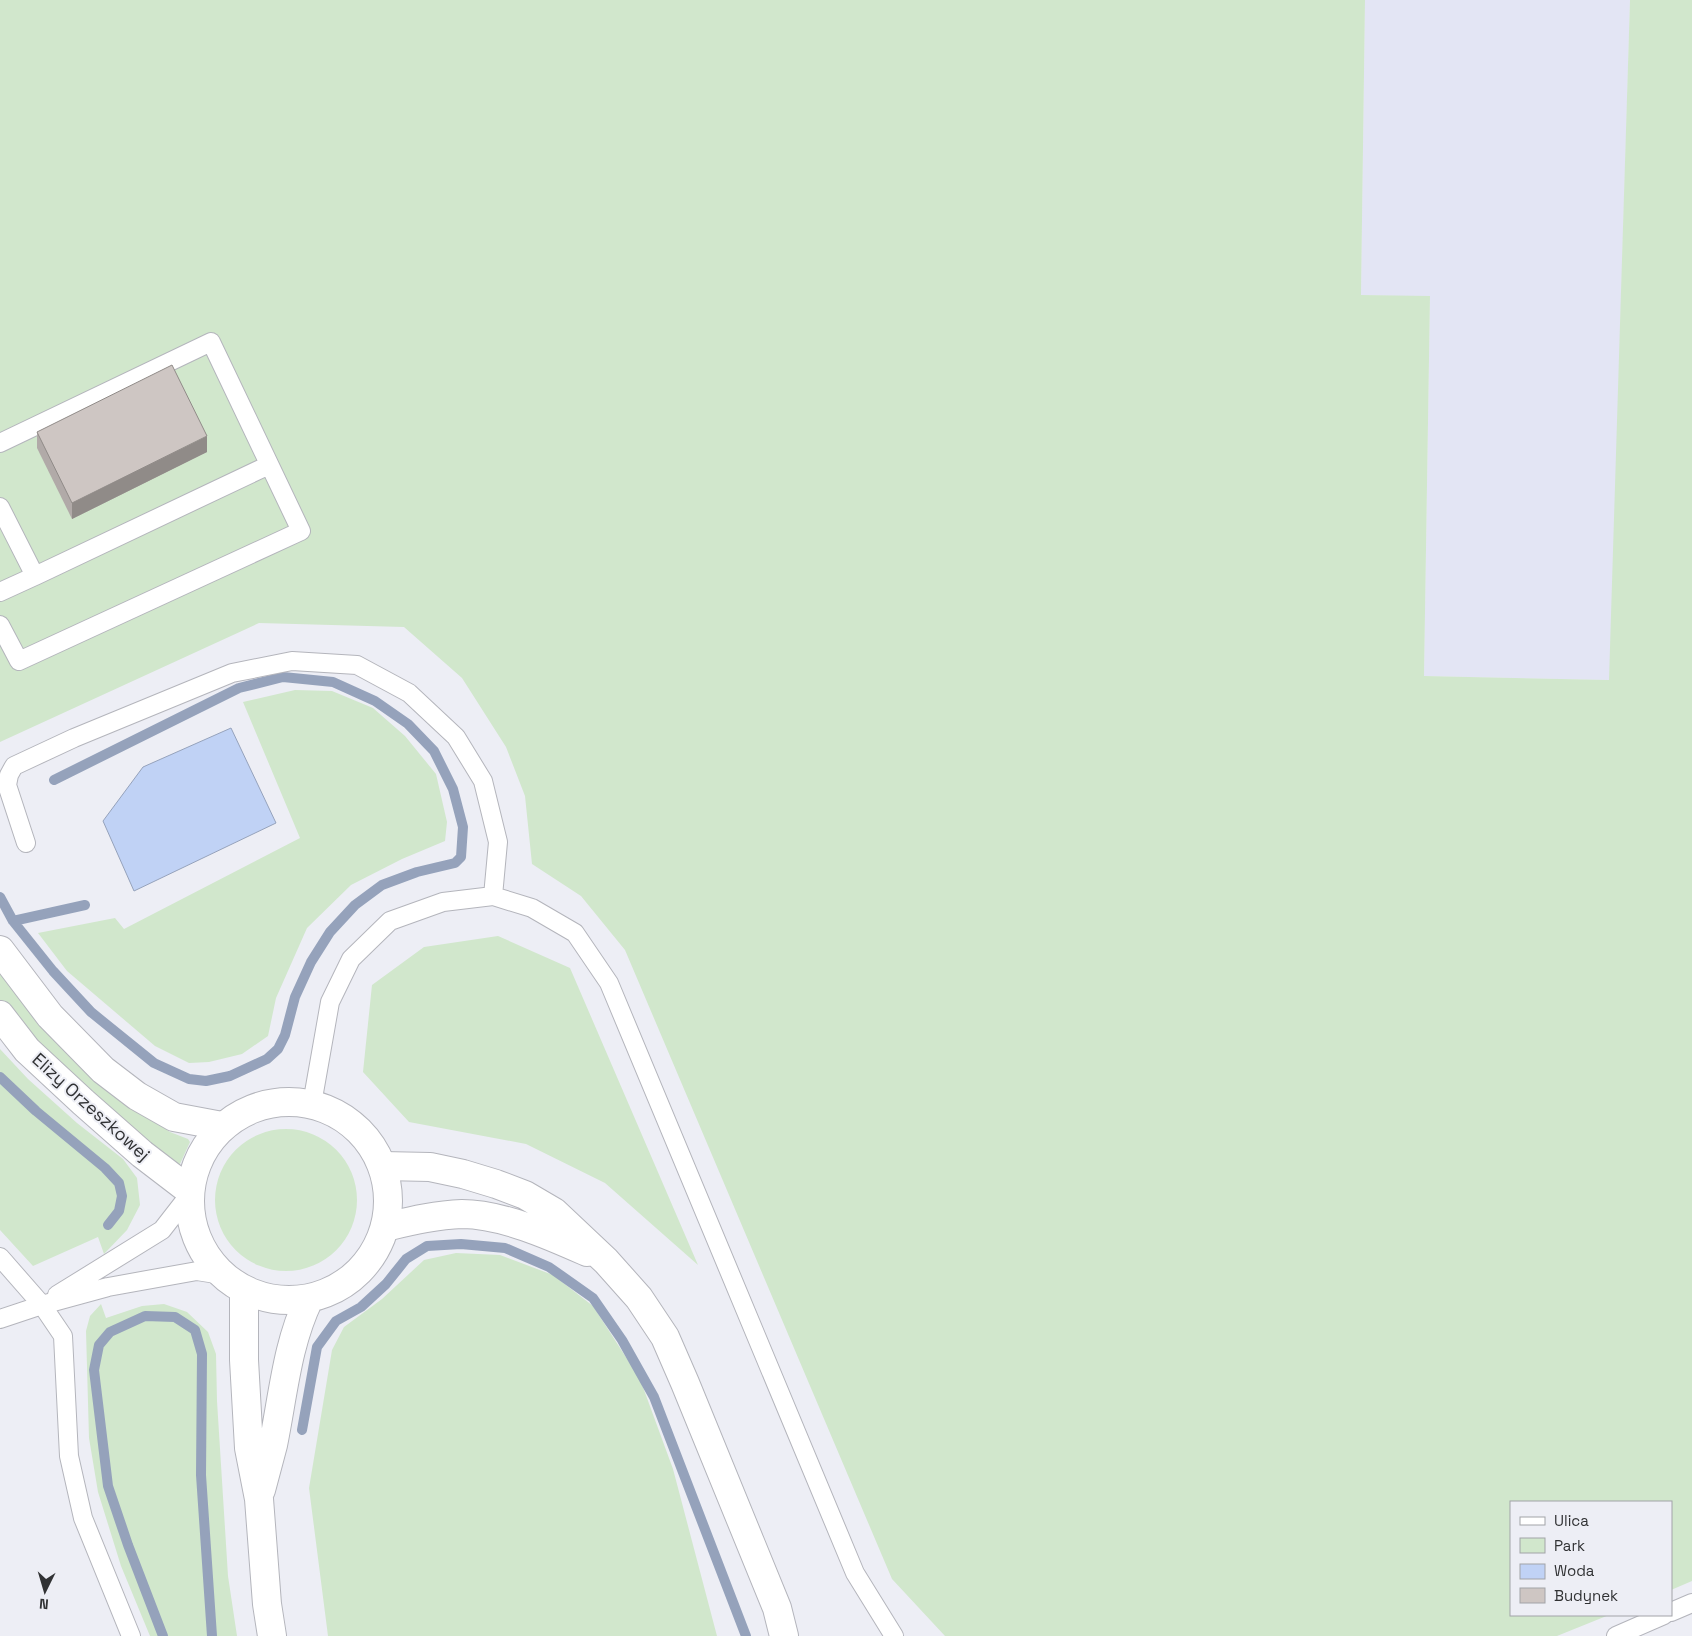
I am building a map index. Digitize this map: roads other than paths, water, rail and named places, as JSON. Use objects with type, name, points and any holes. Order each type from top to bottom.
[{"type":"main road","name":"Elizy Orzeszkowej","points":[[0,950],[50,1016],[103,1070],[137,1096],[174,1116],[222,1126]]},
{"type":"main road","name":"Elizy Orzeszkowej","points":[[0,1015],[27,1050],[142,1154],[190,1192]]},
{"type":"main road","points":[[280,1102],[312,1104],[342,1116],[366,1138],[382,1166],[389,1196],[385,1227],[375,1252],[358,1274],[335,1290],[309,1299],[276,1300],[244,1290],[222,1275],[205,1255],[191,1224],[190,1192],[195,1166],[206,1145],[222,1126],[249,1110],[280,1102]]},
{"type":"main road","points":[[382,1166],[430,1167],[463,1174],[525,1195],[554,1212],[606,1261],[639,1298],[665,1337],[777,1608],[784,1636]]},
{"type":"main road","points":[[385,1227],[437,1216],[463,1214],[489,1218],[540,1231],[606,1261]]},
{"type":"main road","points":[[244,1290],[244,1360],[249,1448],[259,1499],[267,1604],[272,1636]]},
{"type":"main road","points":[[259,1499],[272,1446],[288,1363],[302,1313],[309,1299]]},
{"type":"main road","points":[[777,1608],[794,1636]]},
{"type":"lane","points":[[0,443],[211,342],[301,531],[19,661],[0,625]]},
{"type":"lane","points":[[0,592],[269,465]]},
{"type":"lane","points":[[0,507],[35,576]]},
{"type":"lane","points":[[26,843],[8,785],[9,774],[14,766],[74,738],[232,673],[292,661],[357,665],[409,693],[456,737],[483,782],[498,842],[493,896]]},
{"type":"lane","points":[[312,1104],[330,1002],[351,959],[390,921],[443,902],[493,896],[532,908],[575,933],[609,983],[855,1573],[894,1636]]},
{"type":"lane","points":[[42,1305],[162,1230],[190,1192]]},
{"type":"lane","points":[[0,1257],[42,1305],[63,1336],[69,1456],[83,1518],[131,1636]]},
{"type":"lane","points":[[0,1319],[108,1287],[197,1271],[222,1275]]},
{"type":"lane","points":[[1672,1612],[1692,1603]]},
{"type":"lane","points":[[1616,1636],[1662,1616]]},
{"type":"water","points":[[231,728],[276,823],[134,891],[103,821],[143,767]]},
{"type":"waterway","points":[[0,897],[13,921],[53,971],[91,1012],[154,1063],[189,1079],[206,1081],[230,1076],[267,1059],[278,1049],[285,1035],[295,997],[311,962],[330,932],[355,905],[382,885],[417,872],[455,863],[461,857],[463,827],[453,789],[434,751],[408,724],[375,701],[333,682],[283,677],[239,688],[54,780]]},
{"type":"waterway","points":[[13,921],[85,905]]},
{"type":"waterway","points":[[0,1077],[36,1111],[105,1168],[119,1183],[122,1196],[119,1211],[108,1225]]},
{"type":"waterway","points":[[302,1430],[317,1347],[336,1321],[361,1307],[386,1284],[406,1259],[427,1246],[461,1244],[505,1248],[549,1267],[593,1298],[622,1340],[654,1397],[746,1636]]},
{"type":"waterway","points":[[163,1636],[128,1545],[108,1486],[94,1370],[99,1345],[110,1332],[145,1316],[175,1317],[195,1330],[202,1354],[201,1475],[212,1636]]}]
